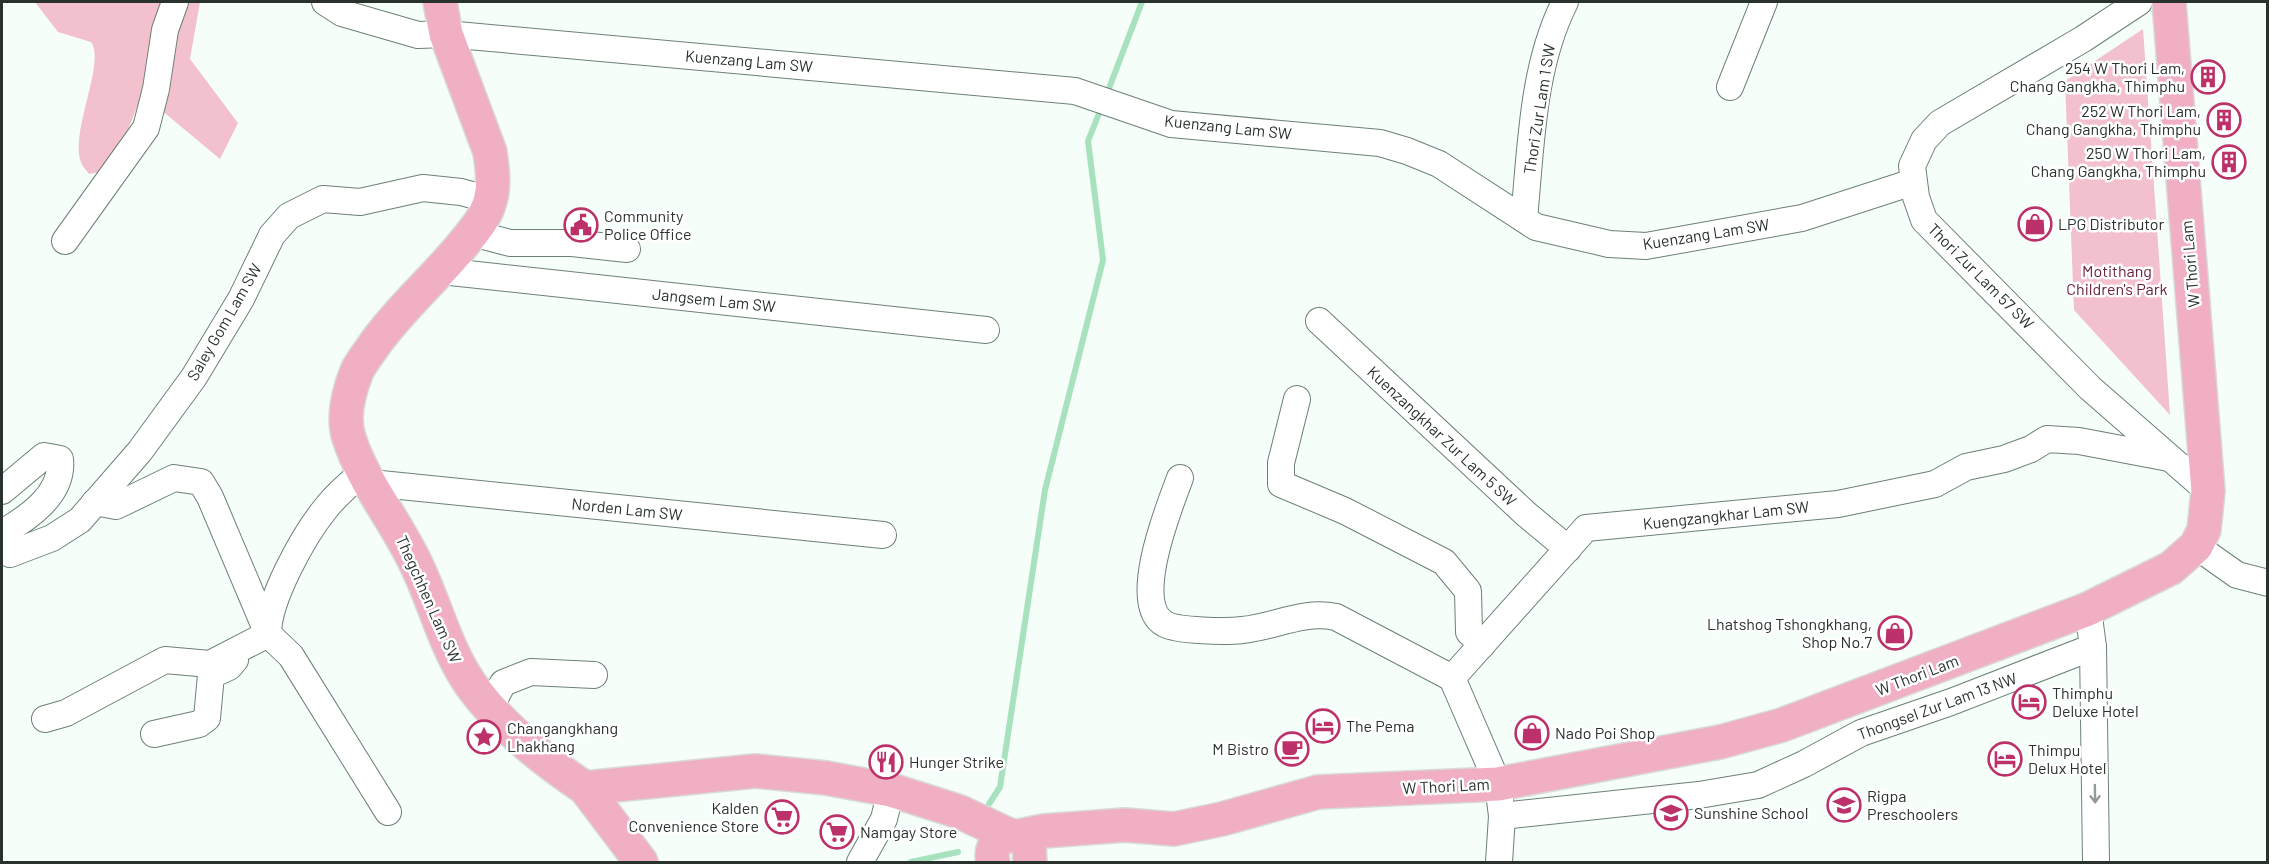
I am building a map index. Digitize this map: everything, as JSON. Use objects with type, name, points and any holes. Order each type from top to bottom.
[{"type":"main road","name":"Thegchhen Lam SW","points":[[440,2],[446,34],[490,152],[493,172],[490,200],[472,233],[441,271],[419,289],[391,321],[358,368],[348,402],[346,419],[348,436],[367,477],[416,562],[457,663],[490,708],[523,742],[585,788],[641,862]]},
{"type":"main road","name":"W Thori Lam","points":[[1012,852],[1080,828],[1125,825],[1174,829],[1222,819],[1318,792],[1498,784],[1720,742],[1782,725],[2088,609],[2171,568],[2196,546],[2206,521],[2208,491],[2169,2]]},
{"type":"main road","points":[[585,788],[755,771],[826,778],[891,790],[960,812],[1012,852]]},
{"type":"street","points":[[65,241],[146,128],[156,89],[165,30],[175,2]]},
{"type":"street","name":"Kuenzang Lam SW","points":[[325,2],[342,13],[418,35],[446,34],[1075,91],[1171,124],[1380,143],[1439,164],[1536,227],[1609,244],[1646,246],[1802,218],[1913,182]]},
{"type":"street","name":"Thori Zur Lam 1 SW","points":[[1524,219],[1533,126],[1544,56],[1554,23],[1564,2]]},
{"type":"street","points":[[1730,87],[1764,2]]},
{"type":"street","name":"Thori Zur Lam 57 SW","points":[[2139,2],[2083,39],[1940,123],[1924,140],[1912,166],[1913,182],[1924,220],[2090,388],[2208,491]]},
{"type":"street","name":"Saley Gom Lam SW","points":[[3,548],[52,538],[80,520],[140,451],[194,377],[241,299],[272,235],[289,216],[323,199],[360,202],[423,188],[461,192],[490,200]]},
{"type":"street","points":[[472,233],[510,243],[572,243],[627,249]]},
{"type":"street","name":"Jangsem Lam SW","points":[[441,271],[986,330]]},
{"type":"street","name":"Kuenzangkhar Zur Lam 5 SW","points":[[1319,321],[1526,514],[1568,549]]},
{"type":"street","points":[[1297,399],[1281,463],[1281,484],[1345,511],[1444,562],[1468,591],[1469,632],[1482,645]]},
{"type":"street","name":"Kuengzangkhar Lam SW","points":[[1452,678],[1586,528],[1838,504],[1935,484],[1966,467],[2004,459],[2031,449],[2047,439],[2079,441],[2169,458]]},
{"type":"street","name":"Saley Gom Lam SW","points":[[2,491],[44,456],[60,459],[62,472],[45,501],[26,519],[3,548]]},
{"type":"street","points":[[154,734],[199,724],[207,718],[211,675],[229,667],[268,634],[270,618],[284,580],[311,530],[325,509],[367,477]]},
{"type":"street","name":"Norden Lam SW","points":[[367,477],[883,535]]},
{"type":"street","points":[[95,502],[116,506],[174,478],[201,482],[210,497],[268,634],[291,656],[388,813]]},
{"type":"street","points":[[1180,478],[1161,526],[1150,579],[1154,612],[1165,624],[1202,630],[1242,630],[1317,613],[1335,618],[1452,678],[1498,784],[1502,816],[1499,862]]},
{"type":"street","points":[[2196,546],[2237,575],[2268,583]]},
{"type":"street","points":[[2088,609],[2093,647],[2096,862]]},
{"type":"street","points":[[45,719],[66,713],[165,660],[210,664],[268,634]]},
{"type":"street","name":"Thongsel Zur Lam 13 NW","points":[[1502,816],[1699,795],[1758,785],[1804,764],[1861,733],[1951,702],[2093,647]]},
{"type":"street","points":[[490,708],[503,683],[531,672],[594,675]]},
{"type":"street","points":[[860,862],[884,819],[891,790]]},
{"type":"green space","points":[[35,2],[200,2],[190,59],[238,123],[220,159],[142,94],[126,135],[101,172],[89,174],[82,164],[79,149],[83,116],[94,65],[91,42],[58,32]]},
{"type":"green space","name":"Motithang Children's Park","points":[[2143,29],[2170,415],[2074,310],[2065,81]]},
{"type":"waterway","points":[[1106,96],[1142,2]]},
{"type":"waterway","points":[[989,804],[1000,787],[1045,490],[1103,260],[1088,141],[1102,106]]},
{"type":"waterway","points":[[911,862],[958,852]]},
{"type":"place","name":"254 W Thori Lam, Chang Gangkha, Thimphu","points":[[2208,77]]},
{"type":"place","name":"252 W Thori Lam, Chang Gangkha, Thimphu","points":[[2224,120]]},
{"type":"place","name":"250 W Thori Lam, Chang Gangkha, Thimphu","points":[[2229,162]]},
{"type":"place","name":"LPG Distributor","points":[[2035,224]]},
{"type":"place","name":"Community Police Office","points":[[581,225]]},
{"type":"place","name":"Lhatshog Tshongkhang, Shop No.7","points":[[1895,633]]},
{"type":"place","name":"Thimphu Deluxe Hotel","points":[[2029,702]]},
{"type":"place","name":"The Pema","points":[[1323,726]]},
{"type":"place","name":"Nado Poi Shop","points":[[1532,733]]},
{"type":"place","name":"Changangkhang Lhakhang","points":[[484,737]]},
{"type":"place","name":"M Bistro","points":[[1292,749]]},
{"type":"place","name":"Thimpu Delux Hotel","points":[[2005,759]]},
{"type":"place","name":"Hunger Strike","points":[[886,762]]},
{"type":"place","name":"Rigpa Preschoolers","points":[[1844,805]]},
{"type":"place","name":"Sunshine School","points":[[1671,813]]},
{"type":"place","name":"Kalden Convenience Store","points":[[782,817]]},
{"type":"place","name":"Namgay Store","points":[[837,832]]}]
